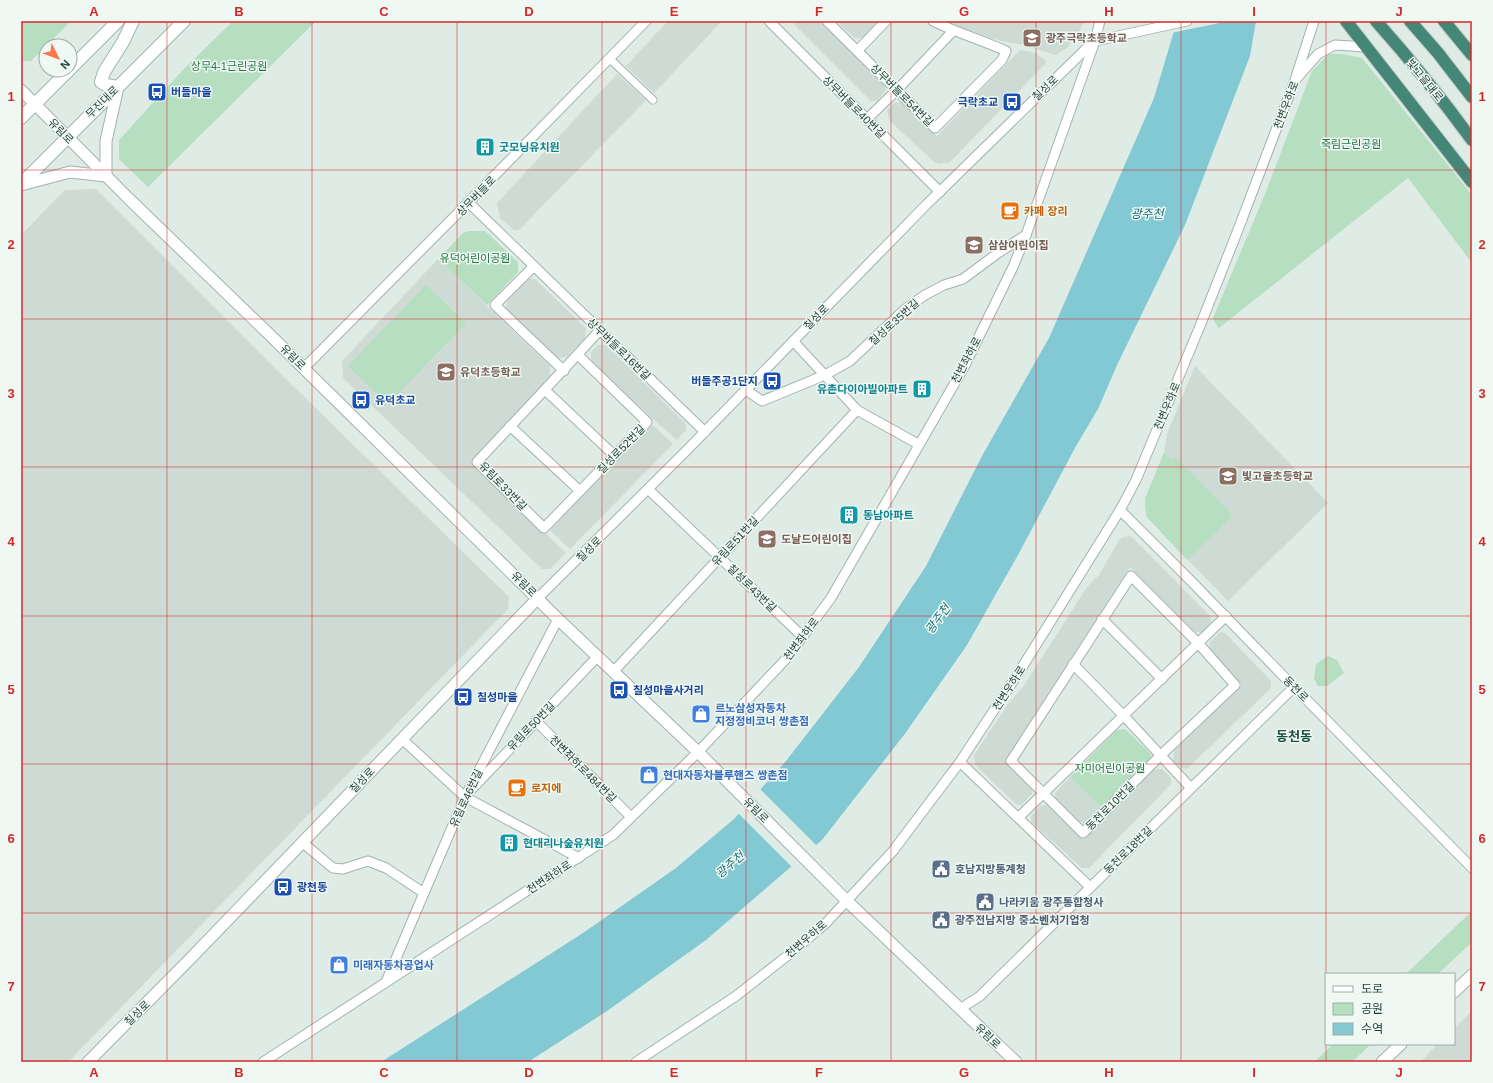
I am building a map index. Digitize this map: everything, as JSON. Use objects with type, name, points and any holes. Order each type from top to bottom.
[{"type":"highway","points":[[1346,21],[1472,182]]},
{"type":"highway","points":[[1359,21],[1359,29],[1366,47]]},
{"type":"highway","name":"빛고을대로","points":[[1376,21],[1394,41],[1472,140]]},
{"type":"highway","points":[[1444,21],[1472,55]]},
{"type":"highway","points":[[1412,23],[1438,53],[1472,97]]},
{"type":"main road","points":[[78,62],[118,21]]},
{"type":"main road","points":[[118,87],[106,85],[101,82],[104,72],[123,42],[133,21]]},
{"type":"main road","name":"무진대로","points":[[21,184],[184,21]]},
{"type":"main road","points":[[21,118],[62,78]]},
{"type":"street","name":"상무버들로","points":[[304,368],[469,203],[646,21]]},
{"type":"street","name":"상무버들로54번길","points":[[827,21],[858,50],[935,128],[1002,60],[1006,51],[953,31]]},
{"type":"street","points":[[858,50],[886,21]]},
{"type":"street","points":[[867,119],[953,31],[933,21]]},
{"type":"street","name":"천변좌하로","points":[[263,1062],[579,858],[613,834],[701,756],[786,659],[835,591],[918,444],[964,367],[1013,267],[1026,235],[1100,21]]},
{"type":"street","points":[[1094,41],[1187,21]]},
{"type":"street","name":"천변우하로","points":[[636,1062],[742,991],[805,941],[826,922],[893,850],[960,762],[1025,662],[1120,510],[1136,480],[1200,326],[1295,80],[1314,21]]},
{"type":"street","name":"상무버들로40번길","points":[[774,22],[867,119],[940,192]]},
{"type":"street","name":"칠성로","points":[[89,1062],[303,843],[538,598],[705,432],[793,340],[940,192],[1094,41]]},
{"type":"street","points":[[1295,80],[1318,54],[1335,45],[1366,47]]},
{"type":"street","points":[[610,59],[652,100]]},
{"type":"street","points":[[21,184],[70,172],[106,176],[106,141],[118,87]]},
{"type":"street","name":"유림로","points":[[21,90],[106,176],[304,368],[558,619],[614,671],[847,901],[1016,1062]]},
{"type":"street","name":"상무버들로16번길","points":[[469,203],[705,432]]},
{"type":"street","name":"칠성로35번길","points":[[746,390],[762,401],[824,375],[850,361],[904,310],[925,295],[944,285],[963,279],[998,253],[1026,235]]},
{"type":"street","points":[[534,266],[495,305],[564,371]]},
{"type":"street","name":"유림로33번길","points":[[544,528],[477,462],[564,371],[600,330]]},
{"type":"street","points":[[793,340],[857,410],[918,444]]},
{"type":"street","name":"칠성로52번길","points":[[544,528],[647,422],[578,355]]},
{"type":"street","points":[[545,390],[615,456]]},
{"type":"street","name":"유림로51번길","points":[[614,671],[857,410]]},
{"type":"street","points":[[510,426],[580,491]]},
{"type":"street","name":"칠성로43번길","points":[[648,489],[803,637]]},
{"type":"street","name":"동천로","points":[[1120,510],[1226,616],[1472,868]]},
{"type":"street","name":"동천로10번길","points":[[1131,576],[1198,644],[1235,685],[1160,756],[1083,833],[1011,761],[1102,619],[1131,576]]},
{"type":"street","points":[[1019,817],[1226,616]]},
{"type":"street","name":"유림로46번길","points":[[386,982],[465,797],[558,619]]},
{"type":"street","points":[[1102,619],[1162,679]]},
{"type":"street","name":"유림로50번길","points":[[465,797],[598,656]]},
{"type":"street","points":[[1073,664],[1191,788]]},
{"type":"street","name":"동천로18번길","points":[[960,1009],[980,996],[1294,687]]},
{"type":"street","name":"천변좌하로484번길","points":[[536,721],[631,817]]},
{"type":"street","points":[[402,739],[465,797],[579,858]]},
{"type":"street","points":[[960,762],[1019,817],[1090,887]]},
{"type":"street","points":[[303,843],[333,868],[343,869],[368,861],[386,868],[424,893]]},
{"type":"street","points":[[1455,991],[1472,975]]},
{"type":"street","points":[[1382,1062],[1400,1045]]},
{"type":"shaded area","points":[[668,21],[722,21],[654,93],[626,66]]},
{"type":"shaded area","points":[[791,21],[820,21],[885,86],[885,91],[877,101],[871,101]]},
{"type":"shaded area","points":[[836,21],[879,22],[864,38],[855,38]]},
{"type":"shaded area","name":"광주극락초등학교","points":[[946,21],[1084,21],[1080,30],[1067,48],[1056,55],[1024,45],[976,34]]},
{"type":"shaded area","points":[[1020,50],[1036,53],[1047,62],[950,162],[940,164],[934,162],[889,120],[887,110],[894,103],[901,102],[937,136]]},
{"type":"shaded area","points":[[617,74],[646,100],[519,230],[514,230],[500,218],[497,203]]},
{"type":"shaded area","points":[[96,189],[287,380],[509,597],[508,609],[68,1062],[21,1062],[21,235],[65,190]]},
{"type":"shaded area","name":"유덕초등학교","points":[[438,259],[550,366],[550,378],[471,461],[566,553],[550,569],[542,569],[343,378],[342,361]]},
{"type":"shaded area","points":[[528,279],[535,279],[586,328],[585,338],[567,357],[557,358],[506,310],[507,301]]},
{"type":"shaded area","points":[[598,345],[606,345],[686,424],[686,430],[677,440],[591,361],[591,352]]},
{"type":"shaded area","name":"빛고을초등학교","points":[[1195,366],[1328,503],[1228,601],[1147,517],[1145,509],[1145,499],[1164,453],[1167,434]]},
{"type":"shaded area","points":[[649,424],[655,427],[673,444],[570,549],[550,530]]},
{"type":"shaded area","points":[[1131,536],[1211,617],[1211,623],[1202,632],[1195,632],[1130,567],[1005,761],[1032,788],[1032,794],[1021,805],[1017,805],[975,765],[974,755],[1008,704],[1023,687],[1087,587],[1099,575],[1119,540],[1123,537]]},
{"type":"shaded area","points":[[1220,632],[1225,633],[1271,681],[1271,688],[1187,769],[1182,768],[1173,761],[1174,751],[1241,684],[1209,649],[1210,642]]},
{"type":"shaded area","points":[[1162,769],[1171,778],[1171,784],[1089,868],[1082,868],[1031,822],[1031,816],[1040,806],[1047,805],[1084,839],[1152,770]]},
{"type":"shaded area","points":[[1070,777],[1101,807],[1086,823],[1080,822],[1055,797],[1055,793]]},
{"type":"shaded area","points":[[1472,1011],[1472,1062],[1420,1062],[1437,1045],[1455,1045],[1455,1028]]},
{"type":"green space","points":[[24,21],[71,21],[54,38],[38,38],[38,54],[31,61],[21,61],[21,24]]},
{"type":"green space","name":"상무4-1근린공원","points":[[233,21],[316,21],[148,187],[119,159],[119,140],[182,71]]},
{"type":"green space","name":"죽림근린공원","points":[[1329,54],[1342,54],[1362,58],[1472,195],[1472,263],[1408,178],[1219,328],[1213,318],[1265,194],[1312,71]]},
{"type":"green space","name":"유덕어린이공원","points":[[469,231],[485,231],[518,262],[518,272],[487,305],[438,259],[463,233]]},
{"type":"green space","points":[[426,285],[466,323],[388,404],[348,366]]},
{"type":"green space","points":[[1164,453],[1171,460],[1175,457],[1231,513],[1231,517],[1187,560],[1147,517],[1145,499]]},
{"type":"green space","points":[[1328,656],[1337,660],[1344,673],[1327,686],[1318,686],[1314,679],[1316,664]]},
{"type":"green space","name":"자미어린이공원","points":[[1125,729],[1151,754],[1150,759],[1101,807],[1070,777],[1117,730]]},
{"type":"green space","points":[[1472,911],[1472,942],[1439,973],[1407,973]]},
{"type":"green space","points":[[1332,1045],[1370,1045],[1352,1062],[1314,1062]]},
{"type":"water","name":"광주천","points":[[1177,21],[1256,21],[1250,56],[1185,225],[1118,363],[1098,409],[1076,446],[1018,555],[967,645],[904,735],[822,840],[706,940],[607,1011],[528,1062],[381,1062],[583,933],[676,868],[734,819],[786,761],[859,667],[926,566],[982,456],[1049,338],[1154,98]]},
{"type":"pier","points":[[1175,21],[1229,21],[1171,33]]},
{"type":"pier","points":[[759,788],[817,846],[793,868],[737,812]]},
{"type":"place","name":"광주극락초등학교","points":[[1032,38]]},
{"type":"place","name":"버들마을","points":[[157,92]]},
{"type":"place","name":"극락초교","points":[[1012,102]]},
{"type":"place","name":"굿모닝유치원","points":[[485,147]]},
{"type":"place","name":"카페 장리","points":[[1010,211]]},
{"type":"place","name":"삼삼어린이집","points":[[974,245]]},
{"type":"place","name":"유덕초등학교","points":[[446,372]]},
{"type":"place","name":"버들주공1단지","points":[[772,381]]},
{"type":"place","name":"유촌다이아빌아파트","points":[[922,389]]},
{"type":"place","name":"유덕초교","points":[[361,400]]},
{"type":"place","name":"빛고을초등학교","points":[[1228,476]]},
{"type":"place","name":"동남아파트","points":[[849,515]]},
{"type":"place","name":"도날드어린이집","points":[[767,539]]},
{"type":"place","name":"칠성마을사거리","points":[[619,690]]},
{"type":"place","name":"칠성마을","points":[[463,697]]},
{"type":"place","name":"르노삼성자동차 지정정비코너 쌍촌점","points":[[701,714]]},
{"type":"place","name":"현대자동차블루핸즈 쌍촌점","points":[[649,775]]},
{"type":"place","name":"로지에","points":[[517,788]]},
{"type":"place","name":"현대리나숲유치원","points":[[509,843]]},
{"type":"place","name":"호남지방통계청","points":[[941,869]]},
{"type":"place","name":"광천동","points":[[283,887]]},
{"type":"place","name":"나라키움 광주통합청사","points":[[985,902]]},
{"type":"place","name":"광주전남지방 중소벤처기업청","points":[[941,920]]},
{"type":"place","name":"미래자동차공업사","points":[[339,965]]},
{"type":"district","name":"동천동","points":[[1294,736]]}]
